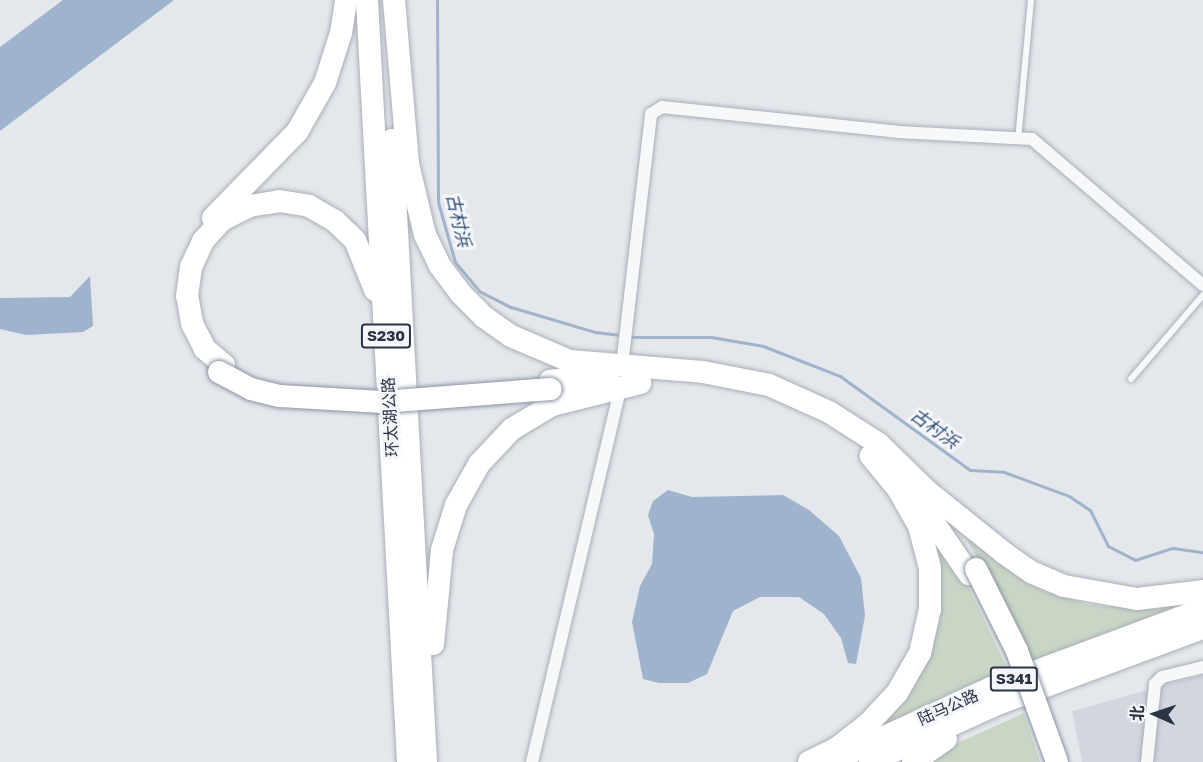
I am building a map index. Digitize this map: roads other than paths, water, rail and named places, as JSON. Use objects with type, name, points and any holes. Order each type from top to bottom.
[{"type":"highway","points":[[346,0],[341,33],[325,83],[297,132],[196,236],[183,264],[178,296],[184,326],[199,354],[251,389],[280,396],[382,402],[550,385],[634,370],[703,372],[770,385],[829,412],[879,444],[927,491],[1031,572],[1064,586],[1137,599],[1203,591]]},
{"type":"highway","name":"环太湖公路","points":[[367,0],[400,593],[420,671],[408,762]]},
{"type":"highway","name":"环太湖公路","points":[[386,0],[426,762]]},
{"type":"highway","points":[[394,0],[408,164],[425,234],[440,266],[460,293],[512,336],[570,361],[634,370],[765,398],[822,424],[872,456],[920,498],[973,571],[1009,654],[1048,762]]},
{"type":"highway","points":[[221,369],[205,349],[192,323],[187,296],[191,267],[203,240],[222,220],[249,206],[279,201],[309,206],[335,220],[355,240],[375,289],[400,593]]},
{"type":"highway","points":[[433,762],[420,671],[442,550],[456,505],[479,464],[512,429],[552,405],[634,370]]},
{"type":"highway","points":[[809,762],[836,749],[868,724],[897,693],[920,653],[930,609],[930,568],[919,526],[898,489],[872,456]]},
{"type":"highway","points":[[927,491],[1017,651],[1057,762]]},
{"type":"highway","name":"陆马公路","points":[[830,762],[991,688],[1203,609]]},
{"type":"highway","points":[[913,762],[958,732],[1203,629]]},
{"type":"highway","name":"陆马公路","points":[[870,762],[998,704],[1203,629]]},
{"type":"street","points":[[634,370],[651,114],[662,108],[1018,141],[1032,139],[1203,285]]},
{"type":"street","points":[[532,762],[619,394]]},
{"type":"street","points":[[1147,762],[1150,695],[1155,684],[1162,677],[1203,667]]},
{"type":"lane","points":[[1018,141],[1031,0]]},
{"type":"lane","points":[[1131,379],[1203,295]]},
{"type":"water","points":[[63,0],[174,0],[0,131],[0,47]]},
{"type":"water","points":[[90,276],[93,326],[83,332],[26,335],[0,329],[0,298],[70,297]]},
{"type":"water","points":[[668,490],[692,497],[783,495],[809,510],[839,536],[861,578],[865,616],[856,664],[848,663],[841,638],[824,614],[799,597],[760,597],[733,611],[707,674],[688,683],[659,683],[643,679],[632,622],[640,586],[652,564],[654,534],[648,515],[653,501]]},
{"type":"waterway","name":"古村浜","points":[[437,0],[438,202],[455,262],[479,291],[511,307],[595,332],[618,335]]},
{"type":"waterway","name":"古村浜","points":[[632,337],[711,337],[763,346],[840,376],[970,470],[1004,472],[1069,496],[1090,510],[1108,546],[1135,560],[1173,548],[1203,552]]}]
